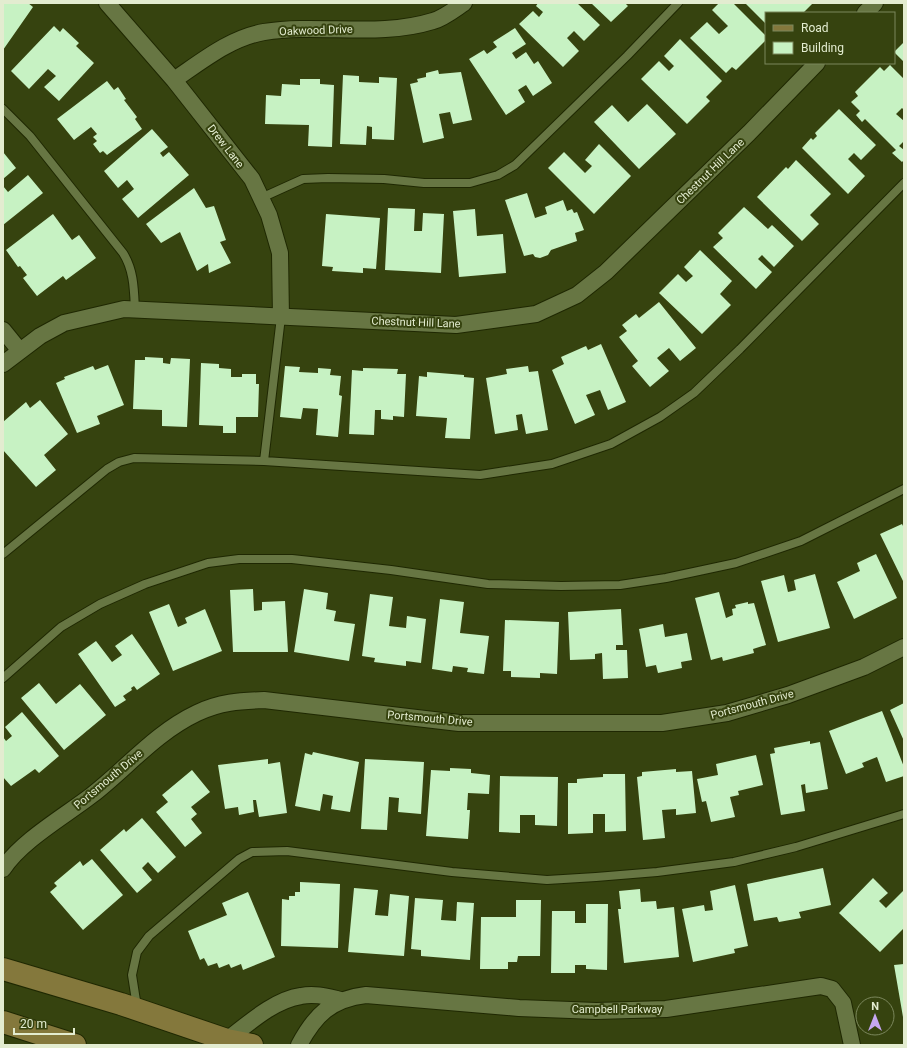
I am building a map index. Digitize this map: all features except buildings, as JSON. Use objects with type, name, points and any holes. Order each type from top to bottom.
[{"type":"main road","points":[[3,969],[137,1009],[227,1040],[252,1045]]},
{"type":"main road","points":[[3,1022],[75,1045]]},
{"type":"street","name":"Drew Lane","points":[[107,3],[174,80],[252,179],[269,215],[280,253],[281,317]]},
{"type":"street","name":"Oakwood Drive","points":[[174,80],[224,46],[263,32],[305,28],[388,29],[434,21],[464,3]]},
{"type":"street","points":[[866,12],[874,3]]},
{"type":"street","name":"Chestnut Hill Lane","points":[[3,364],[40,336],[64,323],[124,309],[456,325],[536,314],[577,295],[606,272],[749,133],[816,64]]},
{"type":"street","points":[[3,330],[20,351]]},
{"type":"street","name":"Portsmouth Drive","points":[[3,869],[23,847],[93,794],[166,730],[197,713],[234,701],[264,700],[459,722],[662,722],[727,713],[788,695],[864,668],[904,647]]},
{"type":"street","name":"Campbell Parkway","points":[[299,1045],[309,1027],[317,1017],[331,1005],[341,1000],[366,995],[519,1008],[596,1011],[666,1009],[821,986],[832,988],[843,1003],[852,1045]]},
{"type":"street","name":"Campbell Parkway","points":[[227,1040],[279,1004],[301,996],[323,995],[341,1000]]},
{"type":"lane","points":[[261,198],[304,179],[384,179],[424,183],[470,183],[498,175],[515,165],[678,3]]},
{"type":"lane","points":[[3,109],[30,136],[130,263],[136,310]]},
{"type":"lane","points":[[3,554],[107,469],[119,462],[134,458],[264,461],[480,475],[552,464],[611,444],[660,417],[694,393],[740,350],[904,183]]},
{"type":"lane","points":[[264,461],[281,317]]},
{"type":"lane","points":[[3,678],[61,627],[100,604],[144,584],[208,563],[239,559],[292,560],[391,570],[488,584],[561,586],[620,585],[666,578],[736,563],[801,541],[904,489]]},
{"type":"lane","points":[[137,1009],[132,976],[137,952],[155,931],[239,859],[252,852],[287,851],[452,872],[547,880],[596,878],[734,862],[796,847],[904,814]]}]
